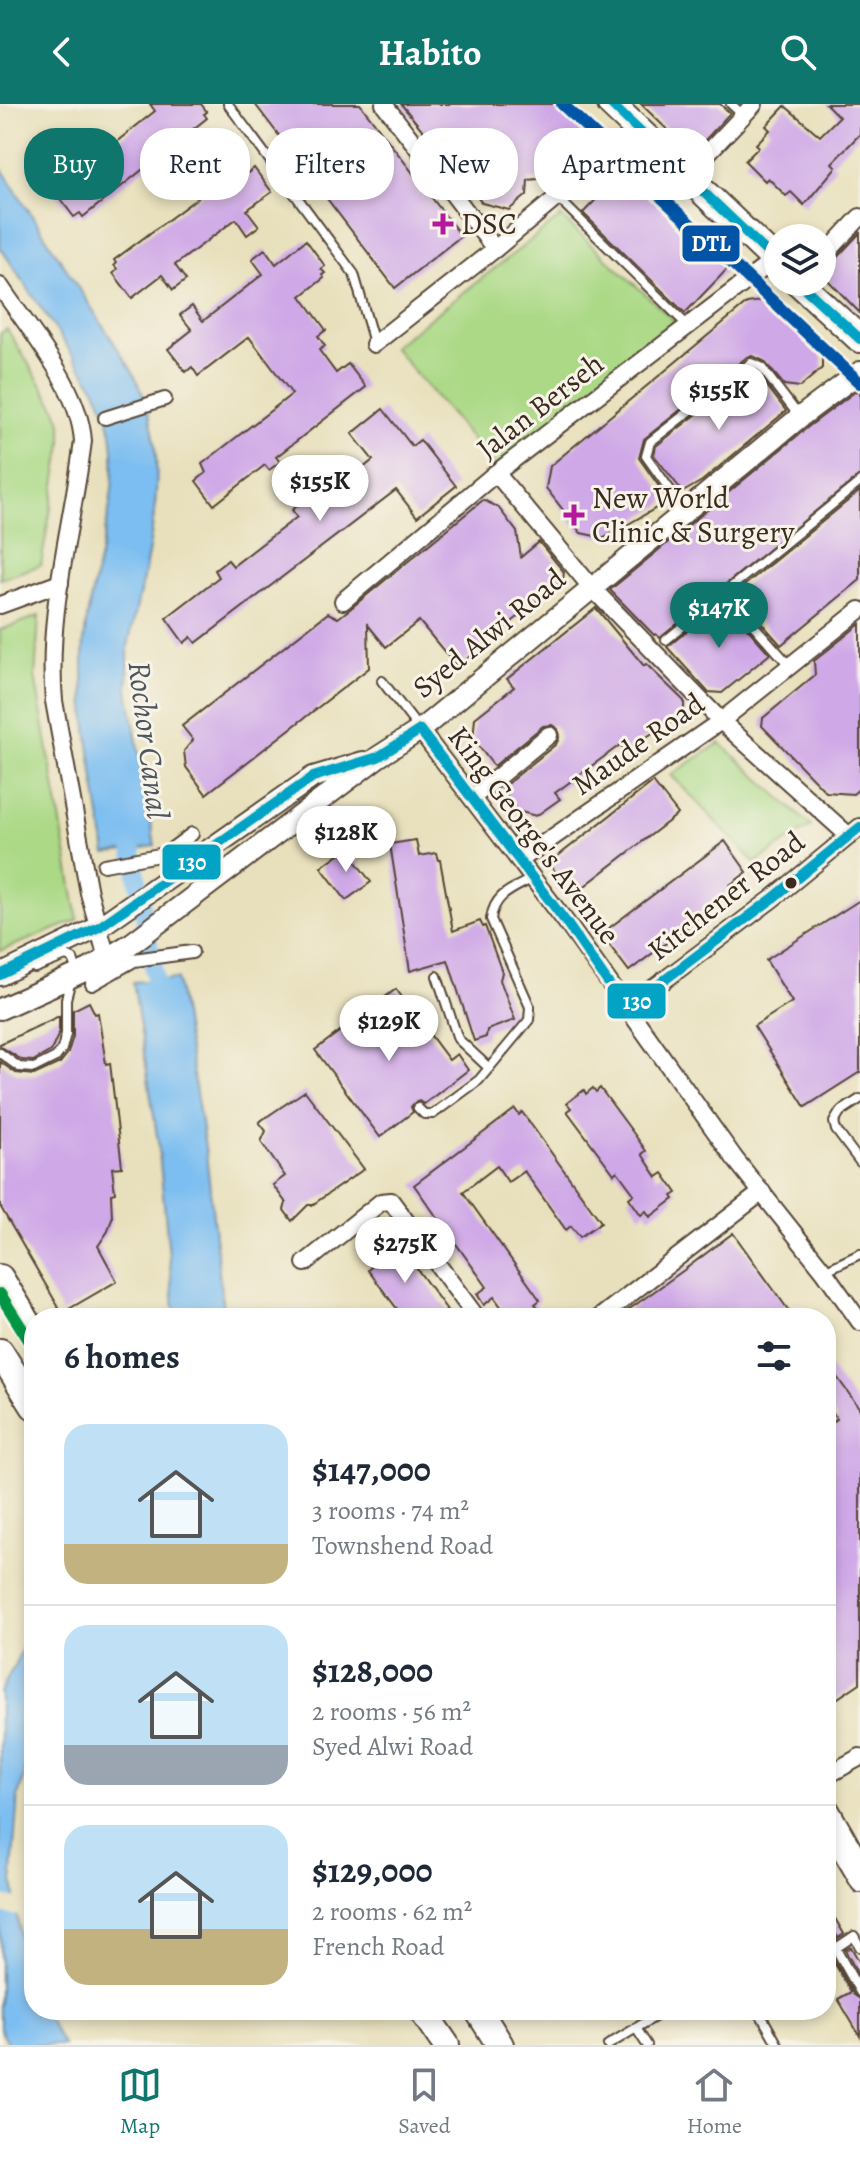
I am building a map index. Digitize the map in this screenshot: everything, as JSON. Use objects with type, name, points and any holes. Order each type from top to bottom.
[{"type":"main road","points":[[611,104],[638,128]]},
{"type":"main road","points":[[711,200],[764,250]]},
{"type":"main road","points":[[814,296],[860,339]]},
{"type":"main road","points":[[0,1278],[24,1317]]},
{"type":"main road","points":[[0,1352],[24,1390]]},
{"type":"main road","points":[[429,2020],[446,2045]]},
{"type":"main road","points":[[484,2020],[500,2045]]},
{"type":"street","points":[[384,104],[495,249]]},
{"type":"street","points":[[714,143],[743,108]]},
{"type":"street","points":[[374,344],[556,200]]},
{"type":"street","points":[[836,243],[860,217]]},
{"type":"street","name":"Jalan Berseh","points":[[343,601],[496,473],[764,270]]},
{"type":"street","points":[[0,286],[58,374],[82,422],[83,441],[52,640],[54,701],[89,893],[107,958]]},
{"type":"street","name":"Syed Alwi Road","points":[[0,1009],[107,958],[133,952],[204,889],[378,757],[420,730],[800,417],[860,372]]},
{"type":"street","points":[[108,417],[165,399]]},
{"type":"street","points":[[496,473],[592,588],[721,721],[854,831]]},
{"type":"street","points":[[0,605],[60,583]]},
{"type":"street","name":"Maude Road","points":[[520,860],[721,721],[790,666],[831,639],[860,610]]},
{"type":"street","name":"King George's Avenue","points":[[420,730],[533,877],[626,1009],[859,1320]]},
{"type":"street","points":[[472,798],[549,735]]},
{"type":"street","name":"Syed Alwi Road","points":[[0,977],[99,927],[313,777],[378,757]]},
{"type":"street","name":"Kitchener Road","points":[[626,1009],[772,899],[854,831]]},
{"type":"street","points":[[111,864],[165,854],[192,834]]},
{"type":"street","points":[[92,984],[133,952],[188,952]]},
{"type":"street","points":[[612,1308],[762,1192]]},
{"type":"street","points":[[305,1263],[381,1202],[391,1201],[470,1308]]},
{"type":"street","points":[[836,1770],[860,1757]]},
{"type":"street","points":[[836,1825],[860,1861]]},
{"type":"street","points":[[836,1830],[859,1882]]},
{"type":"lane","points":[[228,104],[354,274],[374,344]]},
{"type":"lane","points":[[560,200],[688,326]]},
{"type":"lane","points":[[685,511],[646,456],[650,442],[667,428],[751,363],[761,367],[800,417]]},
{"type":"lane","points":[[666,640],[860,482]]},
{"type":"lane","points":[[725,593],[790,666]]},
{"type":"lane","points":[[382,681],[420,730]]},
{"type":"lane","points":[[418,1108],[424,1114],[433,1114],[479,1080],[529,1020],[530,1007],[491,919],[492,906],[501,895],[533,877]]},
{"type":"lane","points":[[0,977],[30,971],[66,956],[73,959],[75,965],[66,999],[65,1042],[56,1057],[29,1069],[15,1065],[0,1053]]},
{"type":"lane","points":[[437,976],[458,1039],[489,1068]]},
{"type":"lane","points":[[860,1099],[840,1112],[834,1122],[836,1130],[860,1162]]},
{"type":"lane","points":[[824,1271],[860,1254]]},
{"type":"lane","points":[[860,1947],[854,1936],[836,1948],[860,1992]]},
{"type":"lane","points":[[608,2045],[649,2020]]},
{"type":"lane","points":[[764,2020],[778,2045]]},
{"type":"lane","points":[[636,2028],[647,2045]]},
{"type":"green space","points":[[561,217],[680,326],[498,470],[393,347]]},
{"type":"green space","points":[[7,329],[55,407],[62,425],[62,444],[41,565],[0,579],[0,334]]},
{"type":"green space","points":[[39,616],[35,677],[78,920],[0,951],[0,630]]},
{"type":"green space","points":[[720,743],[811,826],[755,863],[671,775]]},
{"type":"water","points":[[0,166],[131,369],[146,402],[154,435],[157,470],[155,506],[128,646],[128,690],[155,846],[106,854],[88,736],[83,665],[85,631],[112,489],[113,454],[108,420],[95,388],[0,247]]},
{"type":"water","points":[[177,979],[206,1153],[223,1308],[174,1308],[158,1142],[133,982]]},
{"type":"water","points":[[24,1646],[24,1774],[18,1797],[12,1872],[24,1956],[24,2020],[49,2020],[63,2045],[8,2045],[0,2028],[0,1693]]},
{"type":"pier","points":[[0,1896],[19,1899],[20,1916],[0,1913]]},
{"type":"building","points":[[150,104],[201,104],[207,118],[194,128],[140,128],[140,171],[124,184],[124,136],[155,111]]},
{"type":"building","points":[[255,104],[360,104],[378,128],[273,128]]},
{"type":"building","points":[[401,104],[566,104],[578,118],[580,116],[593,128],[534,128],[534,179],[528,180],[527,195],[509,210],[480,200],[518,200],[518,128],[421,128]]},
{"type":"building","points":[[641,104],[720,104],[730,113],[714,130],[666,128]]},
{"type":"building","points":[[826,104],[860,104],[860,134],[832,163],[836,167],[804,205],[791,192],[786,196],[768,178],[765,181],[745,161],[770,130],[766,126],[785,106],[820,136],[839,117]]},
{"type":"building","points":[[394,148],[410,169],[410,200],[433,200],[461,236],[395,288],[328,200],[394,200]]},
{"type":"building","points":[[254,168],[266,184],[266,196],[247,210],[259,226],[247,235],[236,219],[175,265],[186,280],[173,290],[162,275],[132,298],[113,273],[117,269],[114,260],[195,200],[250,200],[250,171]]},
{"type":"building","points":[[61,200],[104,200],[83,217],[80,213],[74,217]]},
{"type":"building","points":[[595,200],[669,200],[734,262],[685,313],[583,213]]},
{"type":"building","points":[[860,233],[860,313],[836,288],[836,259]]},
{"type":"building","points":[[306,240],[325,266],[321,269],[325,273],[322,275],[324,278],[301,296],[326,330],[318,336],[325,346],[319,350],[336,373],[348,364],[366,387],[276,457],[280,462],[269,470],[265,465],[214,505],[196,481],[206,473],[202,464],[292,394],[249,337],[198,376],[192,367],[186,372],[168,349],[192,330],[180,315],[192,306],[203,321],[263,274],[252,259],[265,249],[276,264]]},
{"type":"building","points":[[769,300],[822,349],[822,368],[800,387],[784,385],[764,361],[747,357],[644,439],[639,458],[665,495],[663,504],[604,538],[581,533],[546,488],[550,466],[747,303]]},
{"type":"building","points":[[752,371],[757,373],[786,411],[702,481],[683,492],[654,455],[656,446]]},
{"type":"building","points":[[860,388],[860,475],[660,638],[654,635],[610,590]]},
{"type":"building","points":[[383,409],[412,446],[420,440],[456,486],[417,517],[396,490],[196,643],[191,637],[184,643],[166,618],[219,577],[215,570],[228,560],[233,566],[297,517],[292,510],[346,468],[352,477],[373,460],[352,434]]},
{"type":"building","points":[[860,491],[860,580],[781,645],[735,593]]},
{"type":"building","points":[[483,500],[498,507],[517,532],[521,557],[539,542],[564,572],[563,580],[457,667],[419,621],[386,647],[368,625],[369,668],[206,794],[186,767],[184,751],[193,740],[182,726],[328,613],[338,618],[350,609]]},
{"type":"building","points":[[724,602],[770,654],[722,693],[708,692],[667,647]]},
{"type":"building","points":[[596,608],[644,666],[646,664],[684,701],[684,713],[626,750],[620,745],[555,793],[560,799],[536,816],[517,811],[502,788],[556,744],[558,729],[552,725],[543,726],[494,766],[473,739],[475,718],[514,687],[507,679]]},
{"type":"building","points":[[860,624],[860,788],[853,794],[826,792],[762,726],[763,718],[815,675],[814,661]]},
{"type":"building","points":[[653,782],[678,814],[573,895],[549,863]]},
{"type":"building","points":[[416,840],[419,856],[436,853],[440,860],[453,931],[480,921],[485,926],[502,972],[500,980],[515,1020],[487,1030],[486,1037],[474,1041],[448,960],[410,971],[390,844]]},
{"type":"building","points":[[725,841],[747,872],[730,885],[735,891],[629,971],[601,934]]},
{"type":"building","points":[[346,849],[371,882],[346,900],[321,867]]},
{"type":"building","points":[[860,900],[860,1072],[805,1107],[754,1026],[792,1002],[766,960]]},
{"type":"building","points":[[396,989],[449,1060],[457,1054],[468,1070],[424,1104],[419,1101],[414,1103],[411,1107],[413,1112],[380,1137],[315,1050]]},
{"type":"building","points":[[89,1002],[95,1014],[98,1013],[106,1064],[110,1063],[122,1167],[112,1168],[115,1193],[111,1194],[112,1218],[98,1246],[117,1281],[71,1308],[59,1308],[0,1206],[0,1062],[16,1073],[34,1075],[60,1063],[68,1053],[73,1036],[73,1010]]},
{"type":"building","points":[[59,1016],[59,1033],[51,1051],[33,1061],[22,1060],[0,1046],[0,1044]]},
{"type":"building","points":[[593,1088],[596,1092],[600,1088],[637,1138],[646,1151],[642,1154],[657,1177],[663,1173],[677,1193],[672,1196],[674,1199],[650,1217],[646,1211],[641,1215],[629,1198],[634,1194],[617,1171],[614,1174],[567,1111],[571,1108],[567,1103],[584,1090],[586,1094]]},
{"type":"building","points":[[305,1091],[364,1169],[308,1205],[292,1221],[284,1210],[286,1203],[273,1185],[285,1176],[261,1142],[266,1131],[259,1122]]},
{"type":"building","points":[[515,1109],[519,1115],[522,1112],[601,1222],[580,1237],[571,1226],[566,1230],[524,1171],[508,1182],[497,1166],[463,1192],[540,1300],[535,1304],[537,1308],[502,1308],[494,1297],[484,1305],[477,1294],[487,1287],[414,1185]]},
{"type":"building","points":[[733,1233],[787,1308],[631,1308]]},
{"type":"building","points":[[394,1247],[397,1251],[401,1247],[446,1308],[396,1308],[368,1270],[372,1266],[369,1262],[385,1249],[387,1252]]},
{"type":"building","points":[[836,1376],[860,1409],[860,1683],[836,1699],[836,1420]]},
{"type":"building","points":[[836,1920],[844,1934],[838,1938],[836,1934]]},
{"type":"building","points":[[851,1947],[860,1963],[860,1978],[845,1950]]},
{"type":"building","points":[[836,1963],[854,1995],[860,1999],[860,2036],[838,1999],[851,1992]]},
{"type":"waterway","name":"Rochor Canal","points":[[128,825],[160,1005]]},
{"type":"transit line","name":"DTL","points":[[562,104],[860,383]]},
{"type":"transit line","name":"130","points":[[611,104],[764,250]]},
{"type":"transit line","name":"130","points":[[813,296],[860,339]]},
{"type":"transit line","name":"130","points":[[0,975],[99,927],[313,777],[378,757],[420,730],[566,922],[626,1009],[772,899],[860,827]]},
{"type":"transit line","points":[[0,1294],[24,1332]]},
{"type":"place","name":"DSC","points":[[443,224]]},
{"type":"place","name":"New World Clinic & Surgery","points":[[574,515]]}]
